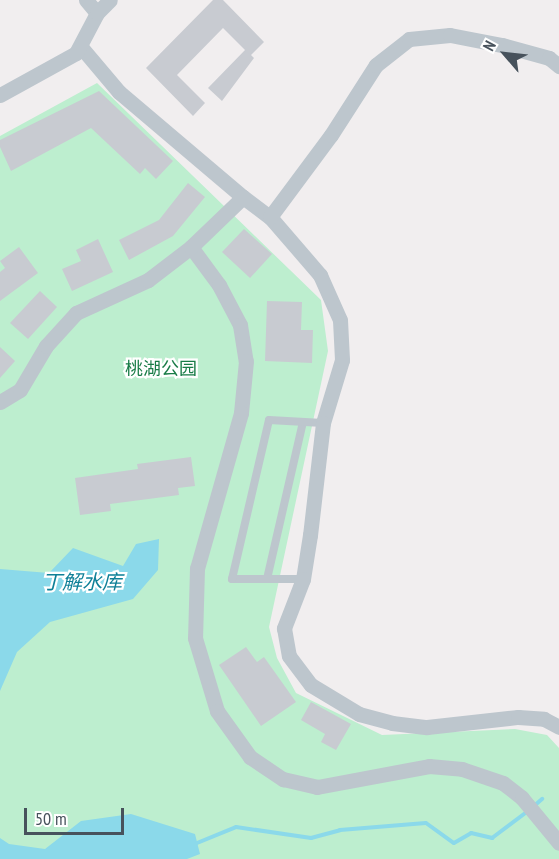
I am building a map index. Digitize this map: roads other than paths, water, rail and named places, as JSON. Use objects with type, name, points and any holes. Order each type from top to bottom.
[{"type":"street","points":[[86,0],[97,13]]},
{"type":"street","points":[[0,95],[76,53],[97,13],[110,0]]},
{"type":"street","points":[[270,217],[331,135],[376,65],[409,39],[450,35],[549,58],[559,66]]},
{"type":"street","points":[[81,47],[119,92],[243,197],[270,217],[320,275],[340,320],[342,360],[323,423],[303,579],[284,628],[289,656],[311,685],[359,714],[392,723],[427,727],[518,717],[544,719],[559,727]]},
{"type":"street","points":[[0,402],[20,390],[46,346],[76,314],[148,280],[191,247],[243,197]]},
{"type":"street","points":[[191,247],[219,285],[240,325],[246,361],[241,413],[197,568],[195,638],[218,711],[249,757],[283,779],[317,787],[429,766],[462,769],[503,783],[522,798],[559,843]]},
{"type":"lane","points":[[303,579],[232,579],[269,420],[323,423]]},
{"type":"lane","points":[[267,579],[303,422]]},
{"type":"water","name":"丁解水库","points":[[159,539],[158,570],[133,599],[50,622],[17,652],[0,691],[0,569],[49,573],[73,548],[123,566],[136,544]]},
{"type":"water","points":[[131,814],[195,834],[200,854],[187,859],[0,859],[0,838],[9,844],[45,849],[81,821]]},
{"type":"waterway","points":[[534,806],[542,799]]},
{"type":"waterway","points":[[197,843],[236,827],[311,838],[340,830],[426,823],[454,843],[471,833],[492,838],[528,811]]},
{"type":"park label","name":"桃湖公园","points":[[161,369]]}]
